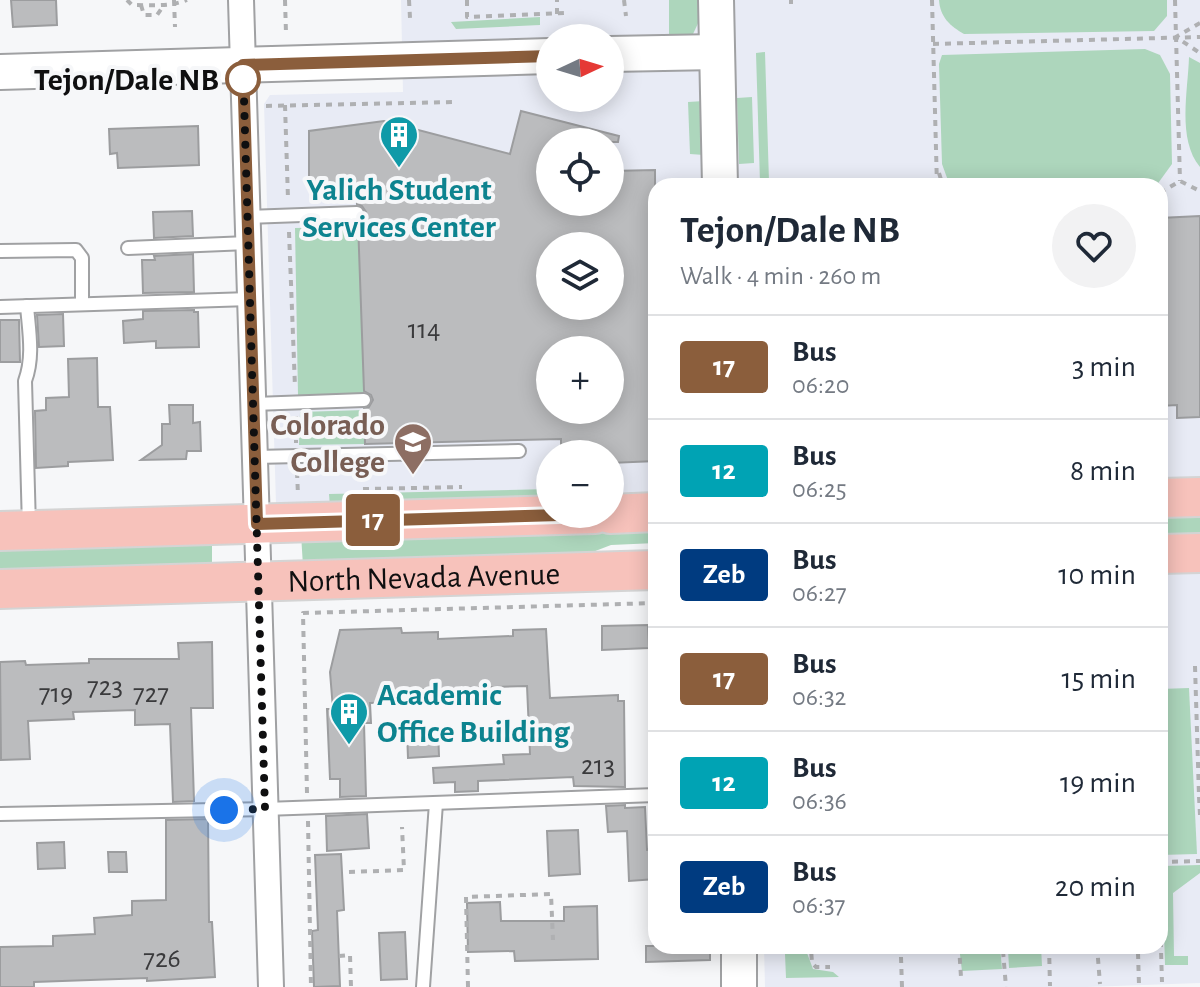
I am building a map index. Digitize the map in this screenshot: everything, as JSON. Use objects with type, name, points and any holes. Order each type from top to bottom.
[{"type":"main road","points":[[1168,498],[1200,497]]},
{"type":"main road","points":[[624,513],[648,512]]},
{"type":"main road","name":"North Nevada Avenue","points":[[15,531],[536,516]]},
{"type":"main road","points":[[1168,554],[1200,553]]},
{"type":"main road","name":"North Nevada Avenue","points":[[0,589],[648,570]]},
{"type":"street","points":[[241,0],[271,987]]},
{"type":"street","points":[[716,0],[720,178]]},
{"type":"street","points":[[624,54],[717,52]]},
{"type":"street","points":[[0,72],[536,56]]},
{"type":"street","points":[[739,987],[751,954]]},
{"type":"lane","points":[[247,217],[357,213]]},
{"type":"lane","points":[[128,248],[248,243]]},
{"type":"lane","points":[[0,251],[76,250],[82,258],[82,304]]},
{"type":"lane","points":[[0,307],[250,299]]},
{"type":"lane","points":[[15,531],[25,381],[30,360],[27,306]]},
{"type":"lane","points":[[253,404],[364,400]]},
{"type":"lane","points":[[255,457],[519,451]]},
{"type":"lane","points":[[0,814],[307,808],[648,795]]},
{"type":"lane","points":[[423,987],[436,803]]},
{"type":"path","points":[[127,0],[132,5],[164,5],[187,0]]},
{"type":"path","points":[[285,0],[286,33]]},
{"type":"path","points":[[409,0],[410,18]]},
{"type":"path","points":[[467,0],[467,17],[566,13]]},
{"type":"path","points":[[557,0],[557,14]]},
{"type":"path","points":[[624,0],[626,16]]},
{"type":"path","points":[[932,0],[939,178]]},
{"type":"path","points":[[1175,0],[1180,181]]},
{"type":"path","points":[[174,2],[175,27]]},
{"type":"path","points":[[141,5],[144,15],[157,15],[164,5]]},
{"type":"path","points":[[1176,37],[1200,23]]},
{"type":"path","points":[[1176,37],[1200,53]]},
{"type":"path","points":[[933,44],[1200,37]]},
{"type":"path","points":[[266,106],[452,102]]},
{"type":"path","points":[[285,105],[299,522]]},
{"type":"path","points":[[1180,181],[1200,191]]},
{"type":"path","points":[[1168,188],[1180,181]]},
{"type":"path","points":[[311,987],[303,613],[648,603]]},
{"type":"path","points":[[1195,666],[1200,815]]},
{"type":"path","points":[[349,872],[404,870],[402,827]]},
{"type":"path","points":[[1168,862],[1200,861]]},
{"type":"path","points":[[468,987],[466,897],[551,894],[553,940]]},
{"type":"path","points":[[811,954],[812,963],[816,967],[830,967]]},
{"type":"path","points":[[960,954],[961,977]]},
{"type":"path","points":[[1003,954],[1006,987]]},
{"type":"path","points":[[1049,954],[1050,986]]},
{"type":"path","points":[[1098,954],[1100,984]]},
{"type":"path","points":[[1138,954],[1139,985]]},
{"type":"path","points":[[1161,954],[1162,982]]},
{"type":"path","points":[[339,956],[350,955],[351,987]]},
{"type":"path","points":[[901,957],[902,987]]},
{"type":"shaded area","name":"Colorado College","points":[[401,0],[1200,0],[1200,983],[1087,987],[765,987],[764,954],[1168,954],[1168,178],[648,178],[648,498],[624,499],[624,440],[536,440],[536,501],[276,504],[264,104],[270,95],[403,92]]},
{"type":"green space","points":[[669,0],[700,0],[701,17],[693,34],[669,39]]},
{"type":"green space","points":[[939,0],[1167,0],[1167,16],[1154,31],[964,34],[947,20]]},
{"type":"green space","points":[[540,17],[540,24],[536,25],[456,29],[451,22]]},
{"type":"green space","points":[[1145,49],[1160,55],[1170,74],[1172,164],[1162,178],[947,178],[942,164],[939,64],[942,55]]},
{"type":"green space","points":[[765,52],[769,178],[760,178],[756,53]]},
{"type":"green space","points":[[1189,57],[1200,63],[1200,167],[1188,143],[1186,129]]},
{"type":"green space","points":[[752,97],[754,163],[739,164],[737,98]]},
{"type":"green space","points":[[704,101],[704,155],[690,154],[688,102]]},
{"type":"green space","points":[[358,227],[364,394],[298,395],[295,228]]},
{"type":"green space","points":[[364,410],[365,444],[299,445],[300,412]]},
{"type":"green space","points":[[536,489],[536,501],[330,507],[329,494]]},
{"type":"green space","points":[[1200,510],[1200,541],[1168,543],[1168,511]]},
{"type":"green space","points":[[648,526],[648,543],[611,545],[577,558],[303,566],[301,534]]},
{"type":"green space","points":[[212,537],[212,568],[0,574],[0,544]]},
{"type":"green space","points":[[1189,688],[1197,854],[1168,855],[1168,689]]},
{"type":"green space","points":[[1200,865],[1200,873],[1173,893],[1174,956],[1188,956],[1188,965],[1165,965],[1165,954],[1168,954],[1168,866]]},
{"type":"green space","points":[[785,954],[807,954],[813,969],[833,972],[839,977],[786,978]]},
{"type":"green space","points":[[960,954],[1001,954],[1002,969],[962,971]]},
{"type":"green space","points":[[1008,954],[1041,954],[1042,966],[1009,968]]},
{"type":"building","points":[[11,0],[56,0],[57,25],[13,27]]},
{"type":"building","points":[[521,111],[588,128],[536,128],[536,216],[624,216],[624,171],[655,170],[655,178],[648,178],[648,461],[624,462],[624,440],[365,444],[364,409],[373,400],[364,391],[358,222],[366,212],[357,204],[357,188],[309,189],[309,131],[384,121],[510,154]]},
{"type":"building","points":[[198,126],[199,165],[118,168],[117,153],[110,154],[109,129]]},
{"type":"building","points":[[192,211],[193,236],[154,238],[153,212]]},
{"type":"building","points":[[1200,216],[1200,417],[1177,418],[1177,405],[1168,406],[1168,218]]},
{"type":"building","points":[[193,254],[194,292],[143,293],[142,260],[155,260],[154,256]]},
{"type":"building","points":[[143,311],[198,312],[199,347],[156,348],[156,341],[124,343],[123,321],[143,319]]},
{"type":"building","points":[[63,314],[64,346],[39,347],[37,315]]},
{"type":"building","points":[[0,320],[19,320],[20,362],[0,362]]},
{"type":"building","points":[[97,358],[98,407],[110,407],[113,460],[68,462],[68,466],[36,468],[35,411],[46,410],[46,398],[69,397],[68,359]]},
{"type":"building","points":[[169,405],[193,405],[193,423],[200,422],[201,451],[187,451],[186,459],[141,460],[162,445],[162,424],[170,424]]},
{"type":"building","points":[[648,625],[648,648],[602,650],[602,626]]},
{"type":"building","points":[[401,628],[402,633],[438,632],[438,639],[513,636],[513,630],[546,629],[550,698],[618,695],[618,701],[624,701],[625,787],[574,786],[573,777],[478,781],[478,791],[455,792],[455,782],[434,783],[433,768],[504,764],[503,755],[530,754],[527,686],[399,690],[399,702],[370,703],[371,723],[364,723],[366,796],[340,797],[340,779],[330,779],[327,709],[333,709],[330,672],[340,630]]},
{"type":"building","points":[[212,642],[213,708],[191,708],[194,801],[173,802],[170,724],[135,725],[135,710],[73,712],[74,719],[28,721],[30,759],[1,760],[0,662],[25,661],[26,665],[89,663],[89,659],[179,659],[178,643]]},
{"type":"building","points":[[438,730],[439,756],[408,758],[407,731]]},
{"type":"building","points":[[606,806],[645,807],[648,880],[629,881],[627,831],[608,832]]},
{"type":"building","points":[[367,814],[369,848],[327,851],[326,816]]},
{"type":"building","points":[[208,819],[209,922],[212,922],[215,977],[34,982],[34,987],[0,987],[0,947],[53,946],[53,936],[95,934],[94,918],[132,915],[132,901],[166,900],[166,820]]},
{"type":"building","points":[[578,830],[580,874],[549,876],[547,831]]},
{"type":"building","points":[[64,842],[65,868],[38,869],[37,843]]},
{"type":"building","points":[[108,852],[126,852],[127,872],[109,872]]},
{"type":"building","points":[[341,854],[344,910],[337,911],[340,986],[314,987],[312,931],[318,930],[315,855]]},
{"type":"building","points":[[500,902],[501,921],[564,921],[564,907],[597,906],[598,959],[515,961],[514,951],[468,952],[467,903]]},
{"type":"building","points":[[405,932],[407,979],[381,980],[379,933]]},
{"type":"building","points":[[646,946],[648,954],[710,954],[710,960],[646,962]]},
{"type":"bus line","name":"17","points":[[536,56],[243,65],[257,524],[536,516]]},
{"type":"place","name":"Tejon/Dale NB","points":[[243,79]]},
{"type":"place","name":"Yalich Student Services Center","points":[[399,169]]},
{"type":"place","name":"Colorado College","points":[[413,476]]},
{"type":"place","name":"Academic Office Building","points":[[349,746]]},
{"type":"route","points":[[224,810],[265,809],[243,65],[243,79]]}]
